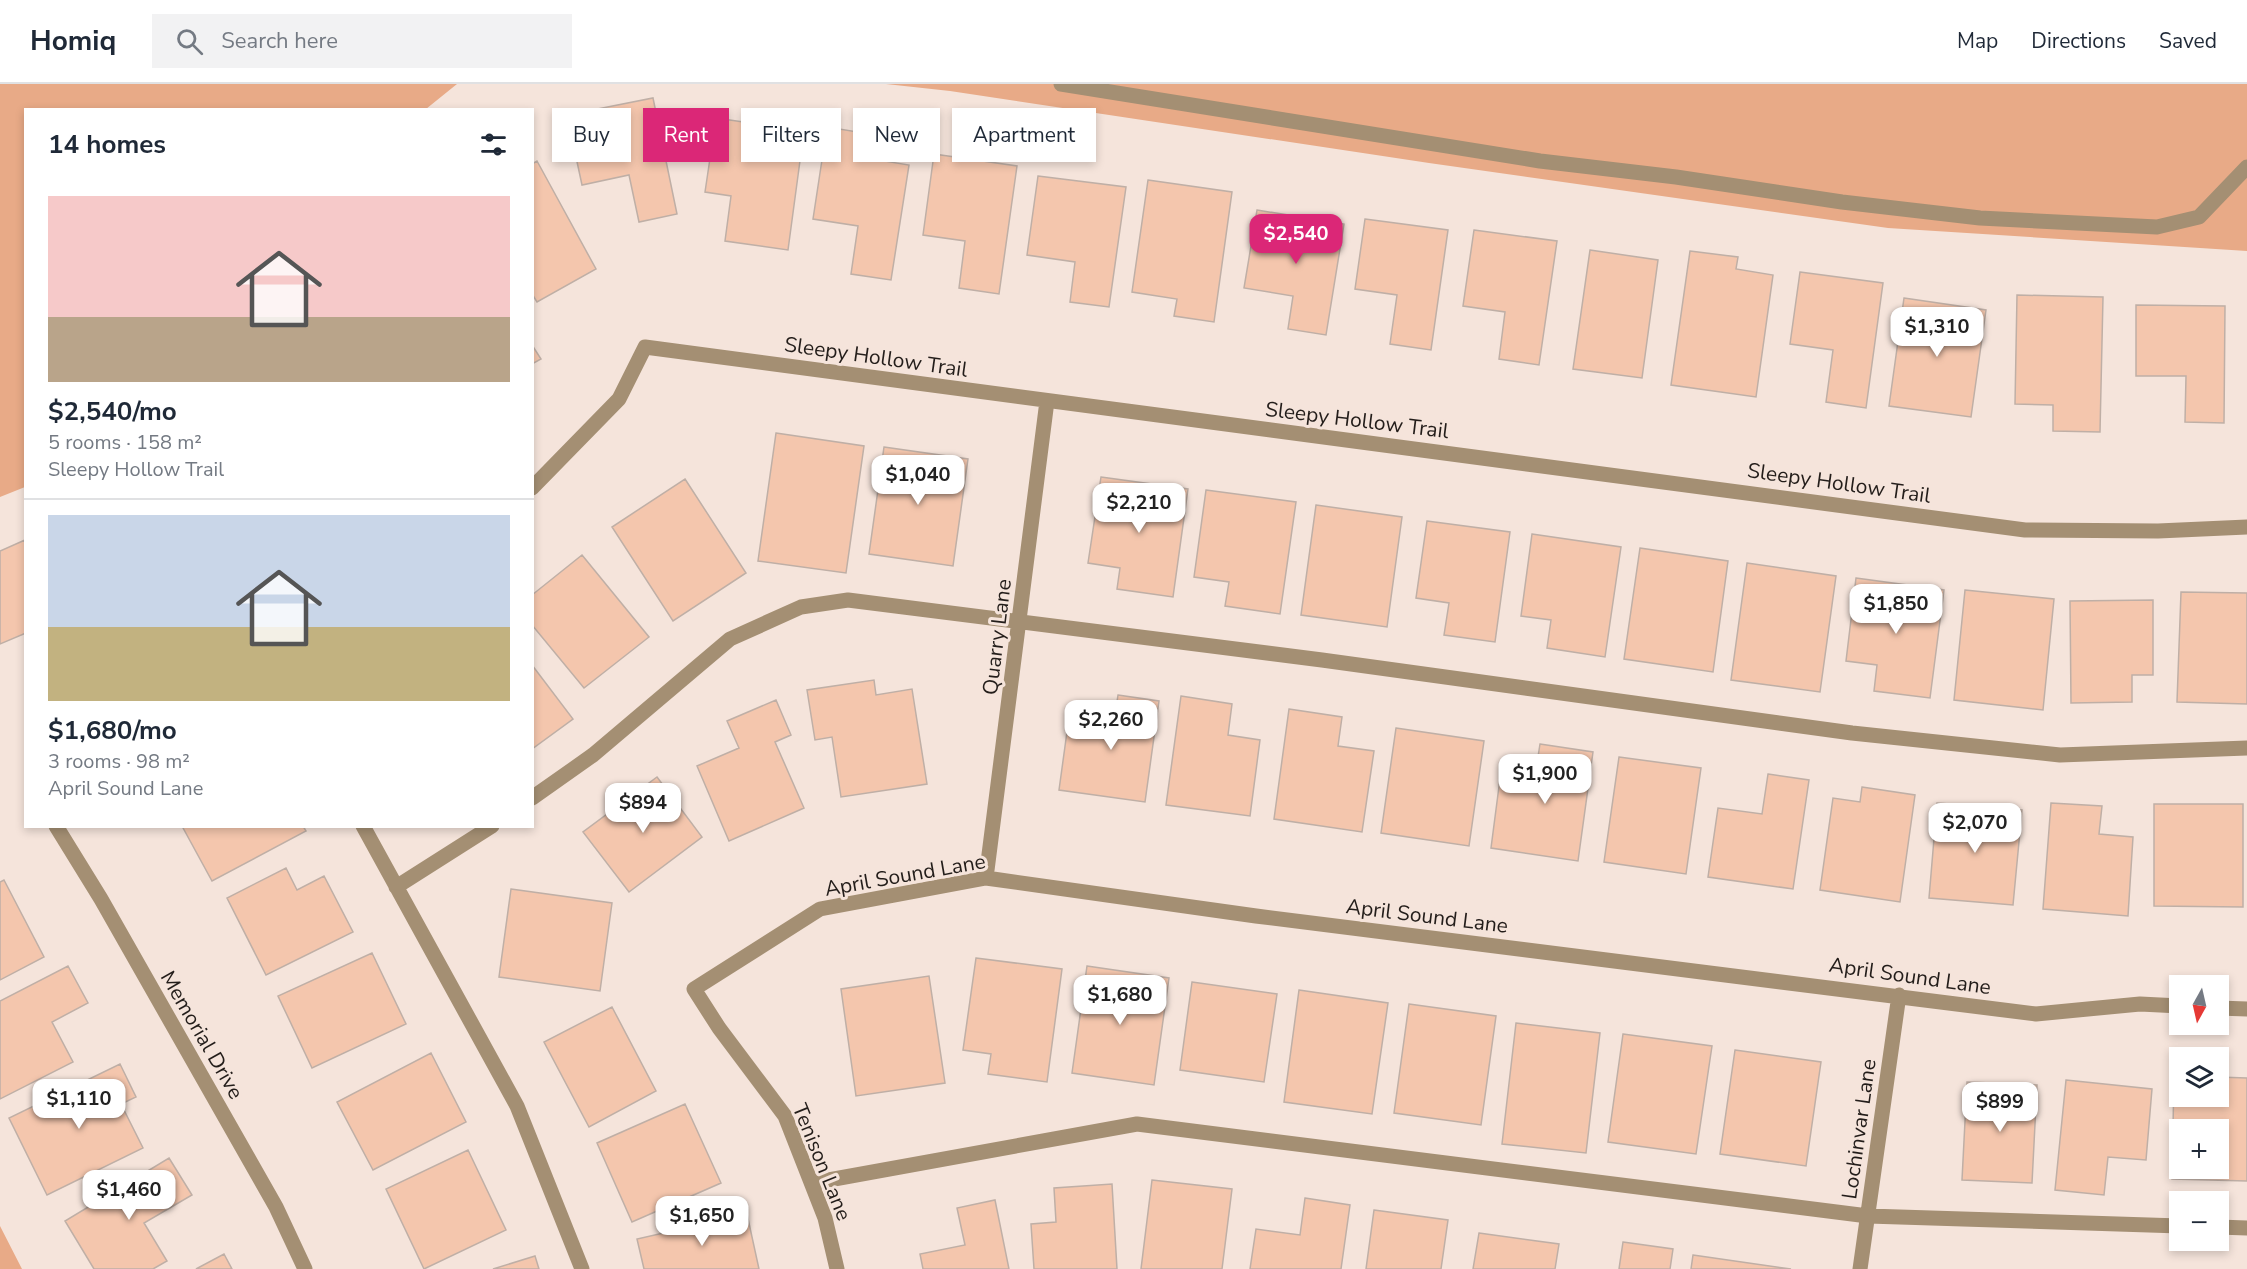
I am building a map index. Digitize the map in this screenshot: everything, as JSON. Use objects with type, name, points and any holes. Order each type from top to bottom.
[{"type":"street","points":[[1061,84],[1540,161],[1676,177],[1842,202],[1980,218],[2157,227],[2199,217],[2247,168]]},
{"type":"street","name":"Sleepy Hollow Trail","points":[[534,486],[619,399],[645,347],[2025,530],[2158,531],[2247,527]]},
{"type":"street","name":"Quarry Lane","points":[[986,878],[1047,401]]},
{"type":"street","points":[[534,797],[593,755],[730,639],[801,607],[848,600],[1020,624],[1322,660],[1852,733],[2060,755],[2247,748]]},
{"type":"street","name":"Memorial Drive","points":[[57,828],[101,899],[276,1207],[305,1269]]},
{"type":"street","points":[[364,828],[517,1106],[582,1269]]},
{"type":"street","points":[[396,887],[489,828]]},
{"type":"street","name":"April Sound Lane","points":[[694,988],[820,909],[986,878],[1256,916],[2036,1014],[2140,1004],[2169,1005]]},
{"type":"street","name":"Tenison Lane","points":[[694,988],[719,1028],[785,1116],[825,1218],[837,1269]]},
{"type":"street","name":"Lochinvar Lane","points":[[1860,1269],[1899,995]]},
{"type":"street","points":[[2229,1008],[2247,1009]]},
{"type":"street","points":[[812,1183],[1137,1124],[1868,1216],[2169,1226]]},
{"type":"street","points":[[2229,1227],[2247,1228]]},
{"type":"shaded area","points":[[0,84],[457,84],[427,108],[24,108],[24,487],[0,497]]},
{"type":"shaded area","points":[[886,84],[2247,84],[2247,251],[1888,228],[1096,113],[1096,108],[1063,108]]},
{"type":"shaded area","points":[[0,1226],[22,1269],[0,1269]]},
{"type":"building","points":[[653,98],[655,108],[643,108],[643,162],[666,162],[677,214],[639,222],[629,175],[582,185],[577,162],[631,162],[631,108],[602,108]]},
{"type":"building","points":[[729,120],[741,122],[741,162],[800,162],[788,250],[725,241],[731,196],[705,192],[709,162],[729,162]]},
{"type":"building","points":[[841,129],[853,131],[853,162],[891,162],[909,165],[891,280],[851,274],[858,226],[813,219],[822,162],[841,162]]},
{"type":"building","points":[[940,155],[952,157],[952,162],[989,162],[1017,166],[999,294],[959,288],[965,241],[923,235],[933,162],[940,162]]},
{"type":"building","points":[[537,161],[596,269],[537,302],[534,297],[534,163]]},
{"type":"building","points":[[1038,176],[1126,187],[1109,307],[1070,302],[1075,262],[1027,255]]},
{"type":"building","points":[[1148,180],[1232,192],[1214,322],[1174,316],[1177,299],[1132,292]]},
{"type":"building","points":[[1257,210],[1344,224],[1326,335],[1288,329],[1293,296],[1244,288]]},
{"type":"building","points":[[1365,219],[1448,230],[1431,350],[1390,344],[1397,295],[1355,289]]},
{"type":"building","points":[[1474,230],[1557,241],[1539,365],[1499,359],[1505,312],[1463,306]]},
{"type":"building","points":[[1590,250],[1658,260],[1642,378],[1573,369]]},
{"type":"building","points":[[1690,251],[1738,257],[1736,269],[1773,275],[1756,397],[1671,385]]},
{"type":"building","points":[[1800,272],[1883,283],[1866,408],[1826,402],[1833,350],[1790,344]]},
{"type":"building","points":[[2017,295],[2103,297],[2100,432],[2053,431],[2053,405],[2015,404]]},
{"type":"building","points":[[1904,298],[1986,310],[1971,417],[1889,406]]},
{"type":"building","points":[[2136,305],[2225,306],[2224,423],[2185,422],[2186,376],[2136,376]]},
{"type":"building","points":[[534,348],[541,359],[534,363]]},
{"type":"building","points":[[776,433],[864,446],[846,573],[758,561]]},
{"type":"building","points":[[884,447],[968,459],[953,566],[869,554]]},
{"type":"building","points":[[1101,477],[1188,489],[1173,597],[1117,589],[1120,568],[1088,563]]},
{"type":"building","points":[[685,479],[746,573],[673,621],[612,527]]},
{"type":"building","points":[[1206,490],[1296,502],[1280,614],[1225,606],[1229,582],[1194,577]]},
{"type":"building","points":[[1316,505],[1402,517],[1387,627],[1301,615]]},
{"type":"building","points":[[1427,521],[1510,532],[1495,642],[1444,635],[1449,603],[1416,598]]},
{"type":"building","points":[[1532,534],[1621,547],[1605,657],[1547,648],[1551,620],[1521,616]]},
{"type":"building","points":[[24,540],[24,634],[0,644],[0,551]]},
{"type":"building","points":[[1640,548],[1728,561],[1713,672],[1624,659]]},
{"type":"building","points":[[582,555],[649,637],[584,688],[534,627],[534,593]]},
{"type":"building","points":[[1747,563],[1836,576],[1820,692],[1731,680]]},
{"type":"building","points":[[1856,578],[1944,590],[1930,698],[1874,691],[1877,665],[1846,661]]},
{"type":"building","points":[[1965,590],[2054,599],[2043,710],[1954,700]]},
{"type":"building","points":[[2181,592],[2247,593],[2247,704],[2177,702]]},
{"type":"building","points":[[2153,600],[2153,675],[2132,675],[2132,702],[2071,703],[2070,601]]},
{"type":"building","points":[[534,668],[573,719],[534,748]]},
{"type":"building","points":[[874,680],[876,695],[912,689],[927,784],[841,797],[832,737],[815,740],[807,690]]},
{"type":"building","points":[[1118,695],[1159,701],[1145,802],[1059,790],[1070,710],[1115,715]]},
{"type":"building","points":[[1181,696],[1232,704],[1228,735],[1260,740],[1250,816],[1166,805]]},
{"type":"building","points":[[776,700],[791,735],[775,742],[804,808],[729,841],[697,766],[739,748],[727,721]]},
{"type":"building","points":[[1289,709],[1342,717],[1338,746],[1374,751],[1362,832],[1274,819]]},
{"type":"building","points":[[1396,728],[1484,741],[1469,846],[1381,833]]},
{"type":"building","points":[[1540,744],[1593,752],[1578,861],[1491,848],[1501,771],[1535,776]]},
{"type":"building","points":[[1619,757],[1701,768],[1686,874],[1604,862]]},
{"type":"building","points":[[1768,774],[1809,780],[1793,889],[1708,877],[1718,808],[1762,814]]},
{"type":"building","points":[[657,777],[702,837],[629,892],[583,832]]},
{"type":"building","points":[[1862,787],[1915,795],[1900,902],[1820,890],[1833,798],[1860,802]]},
{"type":"building","points":[[1937,803],[2022,810],[2013,905],[1929,898]]},
{"type":"building","points":[[2051,803],[2102,806],[2099,834],[2133,837],[2128,916],[2043,909]]},
{"type":"building","points":[[2154,804],[2243,804],[2243,907],[2154,906]]},
{"type":"building","points":[[183,828],[304,828],[306,831],[212,881]]},
{"type":"building","points":[[286,868],[297,890],[324,876],[353,932],[266,975],[227,898]]},
{"type":"building","points":[[4,880],[44,957],[0,980],[0,882]]},
{"type":"building","points":[[511,889],[612,903],[600,991],[499,977]]},
{"type":"building","points":[[372,953],[406,1024],[312,1068],[278,996]]},
{"type":"building","points":[[976,958],[1062,969],[1047,1082],[988,1074],[991,1054],[963,1050]]},
{"type":"building","points":[[68,966],[88,1003],[52,1022],[73,1062],[0,1099],[0,1001]]},
{"type":"building","points":[[1087,966],[1169,978],[1154,1085],[1072,1073]]},
{"type":"building","points":[[929,976],[945,1083],[856,1096],[841,989]]},
{"type":"building","points":[[1192,982],[1277,994],[1264,1082],[1180,1070]]},
{"type":"building","points":[[1299,990],[1388,1003],[1372,1114],[1284,1102]]},
{"type":"building","points":[[1409,1004],[1496,1016],[1481,1125],[1394,1113]]},
{"type":"building","points":[[612,1007],[656,1091],[589,1127],[544,1042]]},
{"type":"building","points":[[1516,1023],[1600,1033],[1586,1153],[1502,1144]]},
{"type":"building","points":[[1623,1034],[1712,1046],[1696,1154],[1608,1142]]},
{"type":"building","points":[[1735,1050],[1821,1062],[1806,1166],[1720,1154]]},
{"type":"building","points":[[431,1053],[466,1122],[373,1170],[337,1102]]},
{"type":"building","points":[[120,1064],[136,1097],[121,1104],[143,1148],[47,1195],[9,1118]]},
{"type":"building","points":[[2229,1077],[2247,1078],[2247,1181],[2172,1179],[2229,1179],[2229,1119],[2173,1119],[2173,1107],[2229,1107]]},
{"type":"building","points":[[2066,1080],[2152,1089],[2146,1160],[2108,1157],[2104,1195],[2055,1190]]},
{"type":"building","points":[[1967,1082],[2037,1085],[2032,1183],[1962,1180]]},
{"type":"building","points":[[685,1104],[721,1183],[632,1222],[597,1143]]},
{"type":"building","points":[[468,1150],[506,1230],[424,1269],[386,1189]]},
{"type":"building","points":[[169,1158],[192,1195],[144,1223],[167,1261],[153,1269],[94,1269],[65,1221]]},
{"type":"building","points":[[1152,1180],[1232,1189],[1222,1269],[1141,1269]]},
{"type":"building","points":[[1112,1184],[1117,1269],[1034,1269],[1031,1224],[1056,1222],[1054,1188]]},
{"type":"building","points":[[1305,1198],[1350,1205],[1341,1269],[1250,1269],[1256,1229],[1300,1235]]},
{"type":"building","points":[[995,1200],[1009,1269],[923,1269],[920,1254],[965,1245],[957,1208]]},
{"type":"building","points":[[1374,1210],[1448,1220],[1441,1269],[1366,1269]]},
{"type":"building","points":[[747,1214],[759,1269],[644,1269],[637,1239]]},
{"type":"building","points":[[1479,1233],[1559,1244],[1555,1269],[1473,1269]]},
{"type":"building","points":[[1623,1242],[1673,1249],[1670,1269],[1619,1269]]},
{"type":"building","points":[[224,1254],[232,1269],[196,1269]]},
{"type":"building","points":[[1693,1255],[1791,1269],[1691,1269]]},
{"type":"building","points":[[535,1256],[539,1269],[493,1269]]}]
